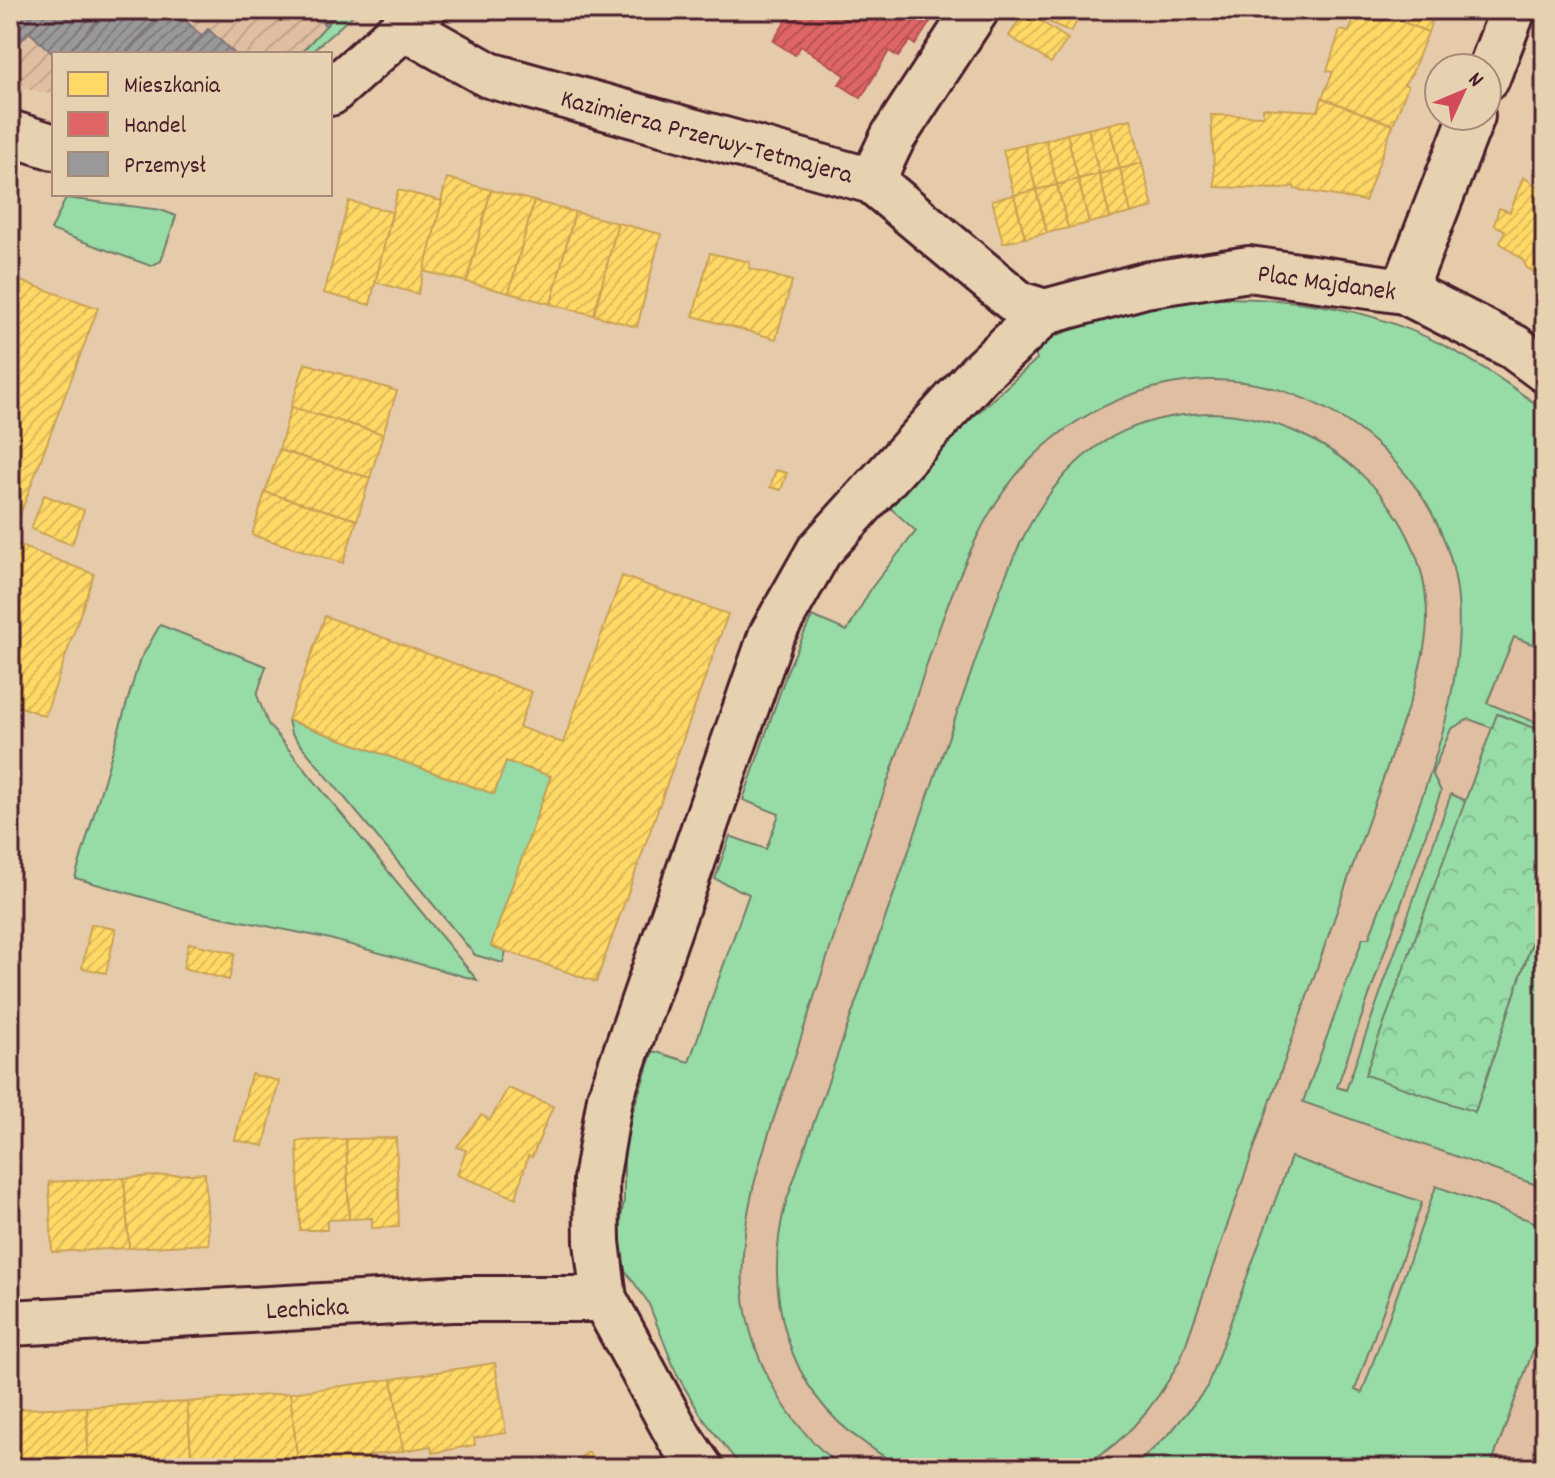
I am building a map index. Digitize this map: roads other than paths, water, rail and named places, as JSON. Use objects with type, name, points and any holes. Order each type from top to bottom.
[{"type":"street","name":"Kazimierza Przerwy-Tetmajera","points":[[413,19],[489,75],[872,181],[893,137],[976,10]]},
{"type":"street","points":[[1497,52],[1513,10]]},
{"type":"street","points":[[332,91],[413,19]]},
{"type":"street","points":[[1404,291],[1466,132]]},
{"type":"street","points":[[10,133],[52,146]]},
{"type":"street","points":[[700,1468],[679,1437],[604,1299],[597,1242],[596,1180],[610,1098],[771,636],[819,551],[980,373],[1045,312],[1019,304],[872,181]]},
{"type":"street","name":"Plac Majdanek","points":[[1045,312],[1145,285],[1249,269],[1404,291],[1514,347],[1545,370]]},
{"type":"street","name":"Lechicka","points":[[10,1323],[451,1299],[604,1299]]}]
